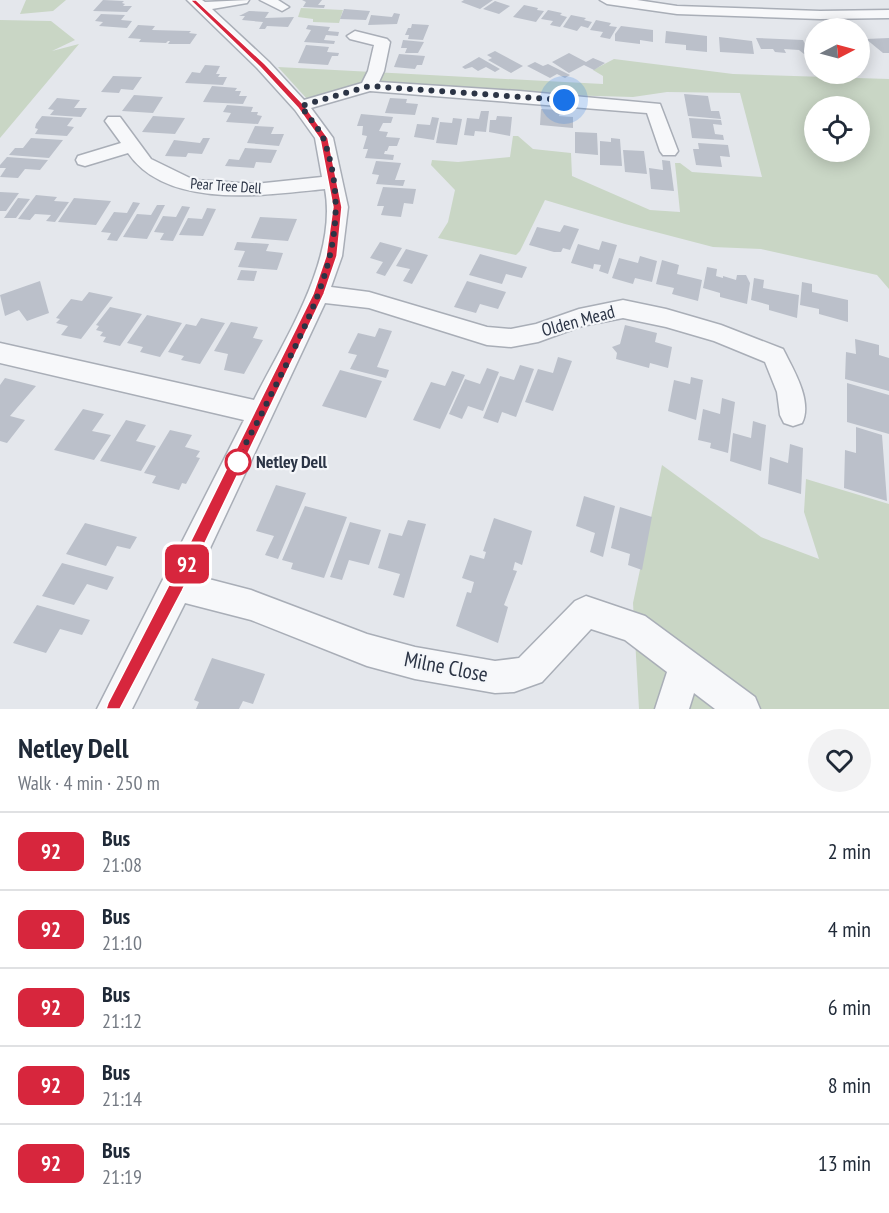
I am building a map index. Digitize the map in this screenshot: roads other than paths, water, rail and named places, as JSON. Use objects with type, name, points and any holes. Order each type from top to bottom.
[{"type":"street","points":[[198,4],[242,0]]},
{"type":"street","points":[[267,0],[282,7]]},
{"type":"street","points":[[607,0],[820,15],[889,14]]},
{"type":"street","points":[[114,709],[177,586],[318,294],[331,256],[336,232],[338,207],[324,138],[301,106],[198,4]]},
{"type":"street","points":[[355,36],[382,42],[376,71],[369,86]]},
{"type":"street","points":[[301,106],[369,86],[654,108],[669,151]]},
{"type":"street","name":"Pear Tree Dell","points":[[114,121],[144,163],[190,186],[255,190],[334,183]]},
{"type":"street","points":[[85,160],[130,146]]},
{"type":"street","name":"Olden Mead","points":[[318,294],[343,295],[384,304],[487,336],[512,338],[538,333],[579,318],[623,309],[666,318],[721,334],[774,356],[790,392],[793,415]]},
{"type":"street","points":[[0,353],[261,413]]},
{"type":"street","name":"Milne Close","points":[[177,586],[251,605],[367,650],[470,674],[514,676],[530,670],[586,612],[634,627],[743,709]]},
{"type":"street","points":[[672,709],[686,665]]},
{"type":"place","name":"Netley Dell","points":[[238,462]]}]
